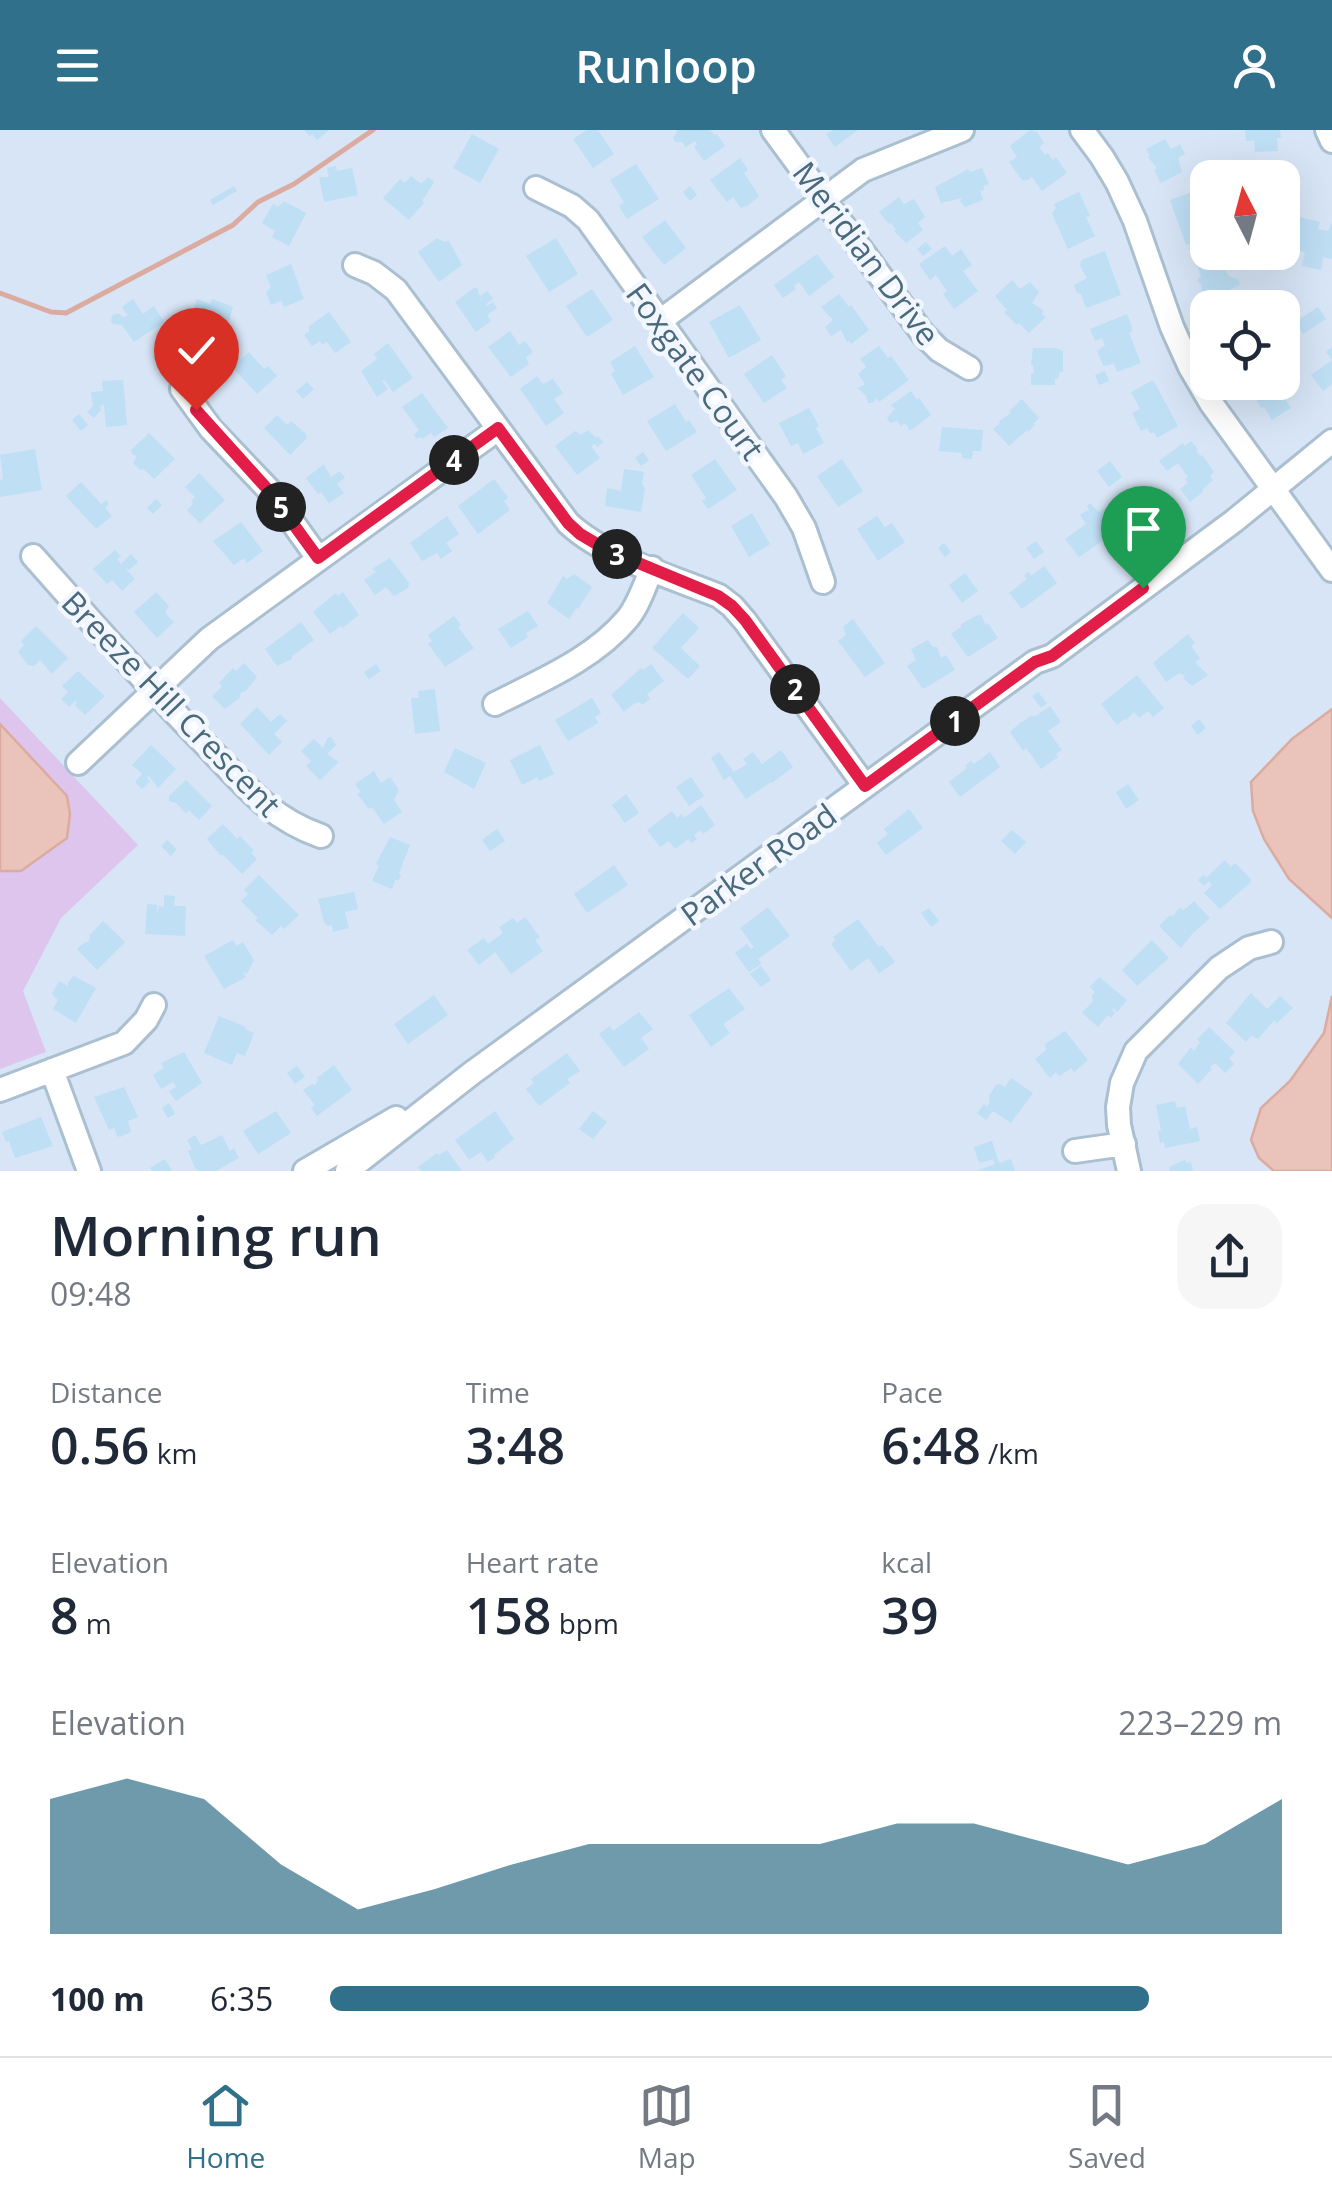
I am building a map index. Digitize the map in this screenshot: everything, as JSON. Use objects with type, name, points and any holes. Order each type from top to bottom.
[{"type":"street","name":"Meridian Drive","points":[[774,130],[923,334],[939,350],[969,368]]},
{"type":"street","points":[[660,321],[863,170],[962,130]]},
{"type":"street","points":[[1082,130],[1117,182],[1190,367],[1332,570]]},
{"type":"street","points":[[1326,130],[1332,141]]},
{"type":"street","name":"Foxgate Court","points":[[536,188],[572,206],[588,220],[786,496],[804,528],[823,582]]},
{"type":"street","points":[[355,265],[374,273],[396,290],[580,534],[607,550],[718,596],[732,606],[865,786]]},
{"type":"street","points":[[182,389],[204,420],[270,492],[318,558]]},
{"type":"street","points":[[78,763],[209,639],[498,428]]},
{"type":"street","name":"Parker Road","points":[[346,1171],[472,1073],[865,786],[1035,662],[1052,656],[1234,521],[1332,441]]},
{"type":"street","name":"Breeze Hill Crescent","points":[[33,556],[154,692],[270,811],[321,836]]},
{"type":"street","points":[[494,704],[554,674],[610,636],[634,610],[652,568]]},
{"type":"street","points":[[1129,1171],[1118,1107],[1122,1083],[1136,1051],[1219,968],[1249,948],[1271,942]]},
{"type":"street","points":[[0,1090],[124,1042],[146,1020],[154,1005]]},
{"type":"street","points":[[52,1070],[89,1171]]},
{"type":"street","name":"Parker Road","points":[[305,1171],[472,1073]]},
{"type":"street","points":[[1076,1151],[1124,1144]]},
{"type":"shaded area","points":[[0,130],[1332,130],[1332,1171],[0,1171]]},
{"type":"shaded area","points":[[0,698],[138,845],[61,918],[23,991],[46,1052],[0,1069]]},
{"type":"shaded area","points":[[1332,709],[1332,918],[1289,879],[1264,839],[1253,811],[1251,782],[1292,739]]},
{"type":"shaded area","points":[[0,724],[67,796],[70,814],[67,838],[21,871],[0,871]]},
{"type":"shaded area","points":[[1332,996],[1332,1171],[1274,1171],[1259,1158],[1251,1140],[1261,1108],[1290,1081],[1324,1033]]},
{"type":"building","points":[[304,130],[329,130],[317,140]]},
{"type":"building","points":[[587,130],[598,130],[614,154],[593,168],[573,139]]},
{"type":"building","points":[[676,130],[710,130],[725,146],[704,161],[694,147],[695,141],[686,147],[675,142]]},
{"type":"building","points":[[833,130],[858,130],[835,147],[826,134]]},
{"type":"building","points":[[1030,130],[1037,132],[1044,143],[1039,147],[1045,155],[1048,153],[1053,160],[1056,157],[1067,173],[1042,191],[1032,177],[1022,180],[1009,162],[1017,157],[1010,146]]},
{"type":"building","points":[[1245,130],[1280,130],[1278,151],[1255,152],[1254,140],[1246,141]]},
{"type":"building","points":[[472,134],[499,149],[480,183],[453,168]]},
{"type":"building","points":[[1165,139],[1171,149],[1180,144],[1185,154],[1178,158],[1182,172],[1161,183],[1146,149]]},
{"type":"building","points":[[740,158],[748,170],[744,173],[759,196],[741,208],[733,197],[727,202],[710,180]]},
{"type":"building","points":[[636,164],[659,199],[627,219],[619,206],[624,202],[610,180]]},
{"type":"building","points":[[336,166],[337,171],[352,168],[358,195],[324,202],[319,177],[329,177],[327,168]]},
{"type":"building","points":[[982,168],[989,184],[980,191],[983,200],[965,207],[962,198],[941,203],[935,187],[968,169],[970,172]]},
{"type":"building","points":[[411,176],[421,184],[428,177],[434,182],[424,203],[409,220],[383,198],[400,179],[405,183]]},
{"type":"building","points":[[234,186],[237,191],[213,205],[210,200]]},
{"type":"building","points":[[690,186],[697,195],[690,201],[683,192]]},
{"type":"building","points":[[1079,192],[1095,236],[1068,249],[1052,213],[1054,204]]},
{"type":"building","points":[[1190,193],[1190,244],[1186,245],[1170,200]]},
{"type":"building","points":[[899,197],[904,204],[914,199],[925,217],[918,223],[923,230],[906,243],[879,212]]},
{"type":"building","points":[[284,201],[306,213],[289,246],[272,237],[275,231],[262,223],[273,204],[278,207]]},
{"type":"building","points":[[1300,217],[1320,222],[1318,229],[1328,231],[1332,222],[1332,259],[1323,257],[1321,270],[1302,266],[1305,252],[1300,251]]},
{"type":"building","points":[[665,220],[686,248],[664,265],[642,237]]},
{"type":"building","points":[[437,238],[449,241],[462,265],[439,282],[418,252]]},
{"type":"building","points":[[556,238],[578,274],[549,292],[526,256]]},
{"type":"building","points":[[926,242],[932,249],[923,256],[917,249]]},
{"type":"building","points":[[945,246],[952,256],[961,249],[972,265],[963,271],[978,291],[954,309],[936,275],[930,280],[919,264]]},
{"type":"building","points":[[1105,251],[1121,295],[1086,308],[1074,285],[1087,278],[1081,260]]},
{"type":"building","points":[[817,254],[834,277],[809,296],[799,282],[783,298],[774,285]]},
{"type":"building","points":[[291,264],[304,299],[284,307],[281,301],[271,305],[266,275]]},
{"type":"building","points":[[1199,270],[1225,270],[1240,285],[1229,290],[1202,290],[1197,280],[1201,276]]},
{"type":"building","points":[[1012,280],[1020,289],[1030,282],[1039,292],[1032,303],[1046,317],[1029,333],[1004,312],[1007,310],[995,296]]},
{"type":"building","points":[[474,288],[480,296],[487,291],[493,299],[487,306],[493,302],[497,308],[487,315],[491,321],[476,332],[455,302]]},
{"type":"building","points":[[592,289],[613,320],[587,337],[566,306]]},
{"type":"building","points":[[839,294],[869,330],[851,344],[841,330],[831,336],[825,327],[833,320],[821,307]]},
{"type":"building","points":[[133,299],[143,314],[154,306],[164,322],[134,342],[122,325],[111,321],[115,314],[128,316],[122,307]]},
{"type":"building","points":[[197,299],[210,304],[212,299],[233,307],[223,340],[188,325]]},
{"type":"building","points":[[740,305],[761,340],[729,358],[709,322]]},
{"type":"building","points":[[1318,307],[1326,319],[1303,334],[1300,319]]},
{"type":"building","points":[[329,312],[351,342],[335,353],[327,342],[312,346],[304,335],[309,326]]},
{"type":"building","points":[[1127,314],[1132,327],[1129,333],[1141,363],[1117,372],[1114,363],[1103,365],[1097,351],[1105,345],[1102,338],[1095,341],[1090,329]]},
{"type":"building","points":[[510,331],[519,345],[525,341],[533,352],[526,357],[529,364],[511,377],[488,347]]},
{"type":"building","points":[[388,343],[413,378],[393,392],[382,381],[388,389],[377,397],[361,371],[377,359],[374,354]]},
{"type":"building","points":[[635,346],[654,377],[623,395],[611,374],[615,371],[610,362]]},
{"type":"building","points":[[879,346],[909,380],[879,402],[876,397],[868,403],[858,388],[865,384],[858,374],[866,367],[860,359]]},
{"type":"building","points":[[1033,348],[1063,351],[1063,372],[1055,379],[1055,385],[1031,385]]},
{"type":"building","points":[[249,352],[264,369],[268,366],[277,376],[257,394],[232,367]]},
{"type":"building","points":[[772,355],[786,376],[781,380],[787,388],[764,403],[744,374]]},
{"type":"building","points":[[1332,360],[1332,384],[1323,391],[1311,375]]},
{"type":"building","points":[[1105,371],[1109,381],[1099,385],[1095,375]]},
{"type":"building","points":[[537,376],[543,384],[553,379],[563,393],[554,399],[564,413],[546,426],[520,389]]},
{"type":"building","points":[[123,380],[127,425],[106,427],[104,405],[94,418],[87,412],[93,406],[91,392],[103,391],[102,381]]},
{"type":"building","points":[[1153,380],[1178,426],[1157,438],[1147,428],[1141,431],[1132,413],[1140,409],[1131,392]]},
{"type":"building","points":[[307,382],[314,389],[303,399],[296,391]]},
{"type":"building","points":[[911,391],[931,415],[910,431],[905,423],[890,423],[887,418],[895,409],[891,405]]},
{"type":"building","points":[[422,393],[448,428],[434,437],[431,433],[417,439],[414,435],[419,430],[402,407]]},
{"type":"building","points":[[1022,399],[1039,418],[1009,446],[993,429]]},
{"type":"building","points":[[1257,400],[1286,400],[1291,408],[1272,420]]},
{"type":"building","points":[[675,404],[697,432],[666,451],[647,421]]},
{"type":"building","points":[[809,408],[824,443],[803,454],[798,443],[791,446],[779,423]]},
{"type":"building","points":[[79,414],[88,425],[81,431],[72,420]]},
{"type":"building","points":[[277,415],[306,434],[307,438],[290,455],[264,428]]},
{"type":"building","points":[[942,427],[983,430],[981,451],[973,451],[972,459],[962,458],[962,453],[939,451]]},
{"type":"building","points":[[588,430],[603,442],[591,446],[600,458],[577,475],[555,446],[575,431],[581,435]]},
{"type":"building","points":[[149,433],[175,459],[154,479],[133,463],[137,456],[131,450]]},
{"type":"building","points":[[1191,441],[1214,472],[1210,476],[1213,480],[1190,502],[1180,489],[1188,483],[1188,477],[1178,463],[1167,471],[1159,461]]},
{"type":"building","points":[[35,449],[42,490],[0,497],[0,455]]},
{"type":"building","points":[[643,452],[649,460],[641,466],[635,458]]},
{"type":"building","points":[[715,459],[737,490],[708,509],[702,501],[706,498],[691,475]]},
{"type":"building","points":[[842,459],[863,491],[838,507],[817,476]]},
{"type":"building","points":[[1110,461],[1122,477],[1109,487],[1097,471]]},
{"type":"building","points":[[324,464],[331,477],[340,471],[345,478],[337,484],[344,493],[329,503],[306,478]]},
{"type":"building","points":[[624,469],[644,472],[641,512],[605,506],[607,488],[621,491]]},
{"type":"building","points":[[199,473],[225,500],[200,523],[187,510],[195,497],[185,487]]},
{"type":"building","points":[[494,479],[508,497],[504,501],[510,510],[478,534],[458,506]]},
{"type":"building","points":[[81,482],[101,504],[106,500],[109,504],[105,508],[112,516],[96,529],[66,496]]},
{"type":"building","points":[[156,499],[162,505],[153,514],[147,508]]},
{"type":"building","points":[[1090,503],[1099,512],[1113,503],[1128,523],[1079,557],[1065,539],[1086,524],[1080,515],[1089,511]]},
{"type":"building","points":[[752,513],[770,544],[749,557],[731,526]]},
{"type":"building","points":[[447,516],[459,534],[446,543],[452,551],[441,559],[437,553],[422,561],[410,543]]},
{"type":"building","points":[[877,516],[885,527],[892,523],[905,542],[878,561],[857,529]]},
{"type":"building","points":[[241,522],[263,551],[247,563],[244,558],[234,565],[213,541]]},
{"type":"building","points":[[1036,541],[1044,552],[1034,559],[1026,548]]},
{"type":"building","points":[[944,543],[951,552],[945,557],[938,548]]},
{"type":"building","points":[[115,550],[121,556],[117,559],[121,564],[131,554],[138,562],[129,570],[125,568],[135,579],[122,591],[112,580],[107,584],[93,569]]},
{"type":"building","points":[[390,558],[409,583],[408,588],[394,596],[386,587],[375,595],[364,580]]},
{"type":"building","points":[[1044,566],[1057,583],[1022,609],[1009,593],[1027,579],[1024,576],[1029,572],[1031,576]]},
{"type":"building","points":[[965,573],[978,591],[962,603],[949,585]]},
{"type":"building","points":[[574,574],[592,587],[569,619],[547,603],[563,576],[567,579]]},
{"type":"building","points":[[156,592],[169,606],[165,613],[174,622],[157,638],[134,612]]},
{"type":"building","points":[[343,592],[359,615],[330,634],[313,612],[336,593],[338,596]]},
{"type":"building","points":[[528,611],[538,626],[511,648],[498,629]]},
{"type":"building","points":[[683,613],[699,628],[681,648],[700,666],[688,679],[652,648]]},
{"type":"building","points":[[978,615],[998,638],[968,657],[951,634]]},
{"type":"building","points":[[454,616],[474,648],[445,667],[428,644],[432,641],[428,635]]},
{"type":"building","points":[[853,619],[885,663],[865,677],[838,641],[846,635],[843,627]]},
{"type":"building","points":[[301,622],[314,640],[277,666],[265,649]]},
{"type":"building","points":[[36,626],[68,658],[52,674],[40,660],[34,666],[28,665],[18,652],[24,645],[21,641]]},
{"type":"building","points":[[1188,634],[1200,658],[1195,662],[1208,675],[1192,686],[1179,673],[1166,682],[1153,663]]},
{"type":"building","points":[[928,640],[937,647],[941,658],[946,655],[955,670],[923,689],[907,666],[916,660],[911,649]]},
{"type":"building","points":[[244,663],[257,677],[225,709],[212,696],[233,668],[236,671]]},
{"type":"building","points":[[376,664],[381,671],[369,679],[364,672]]},
{"type":"building","points":[[651,664],[664,681],[647,694],[650,699],[642,705],[635,703],[624,712],[611,695]]},
{"type":"building","points":[[78,671],[105,696],[85,715],[75,705],[77,702],[69,707],[61,699],[68,692],[62,686]]},
{"type":"building","points":[[1137,675],[1164,708],[1153,717],[1148,711],[1139,718],[1134,712],[1117,725],[1101,704]]},
{"type":"building","points":[[435,689],[440,731],[415,734],[411,698],[419,698],[418,691]]},
{"type":"building","points":[[1038,692],[1047,703],[1041,708],[1032,696]]},
{"type":"building","points":[[592,698],[601,713],[595,717],[598,723],[568,741],[555,720]]},
{"type":"building","points":[[1050,706],[1061,722],[1048,731],[1062,750],[1041,769],[1010,732]]},
{"type":"building","points":[[257,707],[271,722],[280,714],[287,721],[274,734],[282,742],[269,755],[240,724]]},
{"type":"building","points":[[1199,719],[1206,728],[1198,735],[1191,726]]},
{"type":"building","points":[[328,737],[336,745],[327,754],[339,762],[320,780],[306,766],[311,761],[301,751],[314,739],[323,748]]},
{"type":"building","points":[[151,745],[176,769],[158,788],[149,776],[150,781],[142,789],[135,782],[142,774],[132,765]]},
{"type":"building","points":[[540,745],[554,774],[522,785],[510,760]]},
{"type":"building","points":[[455,748],[486,763],[474,789],[444,772]]},
{"type":"building","points":[[781,750],[793,767],[746,799],[730,776],[724,780],[711,758],[719,752],[734,772],[747,764],[743,759],[753,752],[762,764]]},
{"type":"building","points":[[990,752],[1000,767],[960,797],[949,782],[971,761],[974,764]]},
{"type":"building","points":[[374,771],[381,783],[390,777],[399,790],[394,800],[402,812],[384,824],[357,794],[361,792],[355,784]]},
{"type":"building","points":[[691,777],[704,796],[689,806],[676,787]]},
{"type":"building","points":[[186,780],[212,806],[199,820],[189,810],[186,813],[169,801],[169,796]]},
{"type":"building","points":[[1128,784],[1139,800],[1126,809],[1116,792]]},
{"type":"building","points":[[626,794],[639,813],[625,823],[612,805]]},
{"type":"building","points":[[701,805],[715,825],[694,835],[697,839],[692,843],[688,839],[675,849],[669,841],[660,847],[647,830],[672,811],[677,818],[682,814],[684,818]]},
{"type":"building","points":[[909,809],[923,828],[886,855],[877,843],[888,834],[884,829]]},
{"type":"building","points":[[223,824],[254,850],[251,853],[257,859],[242,874],[207,839]]},
{"type":"building","points":[[497,829],[505,841],[490,851],[482,840]]},
{"type":"building","points":[[1012,830],[1026,842],[1015,854],[1001,841]]},
{"type":"building","points":[[390,837],[410,845],[399,880],[395,880],[392,889],[372,881]]},
{"type":"building","points":[[167,840],[177,849],[171,856],[161,846]]},
{"type":"building","points":[[1225,860],[1231,867],[1235,863],[1251,879],[1220,909],[1204,893],[1212,885],[1209,881],[1204,886],[1198,880],[1204,875],[1206,878]]},
{"type":"building","points":[[614,865],[628,885],[587,913],[574,894]]},
{"type":"building","points":[[259,875],[299,915],[272,935],[241,901],[248,894],[244,890]]},
{"type":"building","points":[[354,892],[358,909],[345,912],[349,928],[333,932],[332,925],[324,922],[318,899]]},
{"type":"building","points":[[164,895],[175,896],[174,906],[186,906],[185,936],[145,934],[147,904],[157,905],[157,915],[159,906],[164,907]]},
{"type":"building","points":[[1194,901],[1210,918],[1181,948],[1159,926],[1179,908],[1184,910]]},
{"type":"building","points":[[768,907],[790,936],[758,959],[761,964],[749,972],[735,953],[747,944],[751,949],[754,947],[740,928]]},
{"type":"building","points":[[929,908],[939,921],[931,927],[921,913]]},
{"type":"building","points":[[525,917],[540,937],[535,940],[543,951],[511,974],[495,952],[479,965],[467,950],[484,938],[488,944],[503,933],[499,927],[513,918],[517,923]]},
{"type":"building","points":[[858,919],[895,962],[879,973],[868,958],[851,971],[831,944],[836,940],[833,937]]},
{"type":"building","points":[[103,921],[125,942],[97,970],[77,949],[88,942]]},
{"type":"building","points":[[233,940],[236,946],[243,942],[254,960],[247,974],[243,972],[246,977],[224,989],[204,956]]},
{"type":"building","points":[[1152,940],[1169,958],[1137,986],[1122,970]]},
{"type":"building","points":[[761,966],[771,980],[761,987],[750,974]]},
{"type":"building","points":[[74,976],[96,988],[76,1023],[53,1009],[58,1000],[52,994],[59,981],[68,986]]},
{"type":"building","points":[[1099,977],[1127,1000],[1117,1012],[1113,1008],[1115,1013],[1098,1027],[1082,1013],[1093,1001],[1095,992],[1090,987]]},
{"type":"building","points":[[729,988],[745,1009],[723,1024],[730,1033],[711,1047],[689,1015]]},
{"type":"building","points":[[1251,993],[1267,1009],[1280,996],[1293,1008],[1277,1023],[1274,1020],[1258,1039],[1251,1036],[1246,1042],[1226,1023]]},
{"type":"building","points":[[434,995],[448,1015],[408,1044],[394,1024]]},
{"type":"building","points":[[639,1012],[653,1029],[641,1038],[649,1049],[624,1067],[599,1034],[610,1026],[613,1031]]},
{"type":"building","points":[[219,1016],[254,1033],[245,1056],[237,1053],[232,1065],[204,1053]]},
{"type":"building","points":[[1209,1027],[1235,1052],[1229,1058],[1234,1064],[1225,1073],[1215,1063],[1198,1084],[1178,1064],[1191,1047],[1194,1051],[1200,1042],[1197,1039]]},
{"type":"building","points":[[1065,1031],[1088,1060],[1074,1072],[1071,1068],[1050,1078],[1035,1059],[1046,1050],[1045,1044]]},
{"type":"building","points":[[184,1052],[202,1083],[176,1101],[169,1091],[176,1087],[173,1082],[161,1089],[153,1075],[164,1068],[161,1063]]},
{"type":"building","points":[[567,1053],[580,1071],[539,1106],[526,1089],[534,1083],[531,1079]]},
{"type":"building","points":[[334,1065],[352,1090],[317,1116],[311,1108],[315,1105],[303,1090],[315,1085],[317,1078]]},
{"type":"building","points":[[297,1066],[305,1077],[295,1084],[287,1073]]},
{"type":"building","points":[[1011,1078],[1033,1093],[1011,1123],[993,1111],[986,1120],[977,1113],[984,1104],[987,1107],[996,1085],[1005,1087]]},
{"type":"building","points":[[124,1087],[138,1117],[128,1121],[131,1132],[120,1137],[114,1128],[109,1130],[94,1097]]},
{"type":"building","points":[[1175,1101],[1177,1108],[1185,1106],[1190,1129],[1197,1127],[1200,1141],[1165,1148],[1164,1142],[1160,1143],[1156,1105]]},
{"type":"building","points":[[169,1103],[175,1114],[168,1118],[162,1108]]},
{"type":"building","points":[[276,1111],[291,1133],[258,1154],[243,1131]]},
{"type":"building","points":[[495,1111],[514,1139],[488,1162],[481,1152],[469,1160],[455,1140]]},
{"type":"building","points":[[593,1111],[607,1122],[593,1139],[579,1129]]},
{"type":"building","points":[[41,1117],[53,1146],[15,1158],[2,1132]]},
{"type":"building","points":[[195,1135],[201,1145],[222,1135],[230,1151],[234,1148],[239,1158],[216,1171],[199,1171],[188,1151],[192,1149],[187,1140]]},
{"type":"building","points":[[992,1141],[999,1163],[1011,1159],[1015,1171],[976,1171],[995,1164],[993,1159],[979,1163],[974,1147]]},
{"type":"building","points":[[447,1150],[462,1171],[421,1171],[418,1167],[437,1153]]},
{"type":"building","points":[[165,1159],[172,1171],[152,1171],[150,1168]]},
{"type":"building","points":[[1185,1160],[1191,1162],[1193,1171],[1170,1171],[1169,1167]]},
{"type":"waterway","points":[[0,293],[51,312],[66,313],[233,225],[258,202],[294,184],[373,130]]},
{"type":"route","points":[[196,410],[270,492],[318,558],[498,428],[580,534],[607,550],[718,596],[732,606],[865,786],[1143,588]]}]
